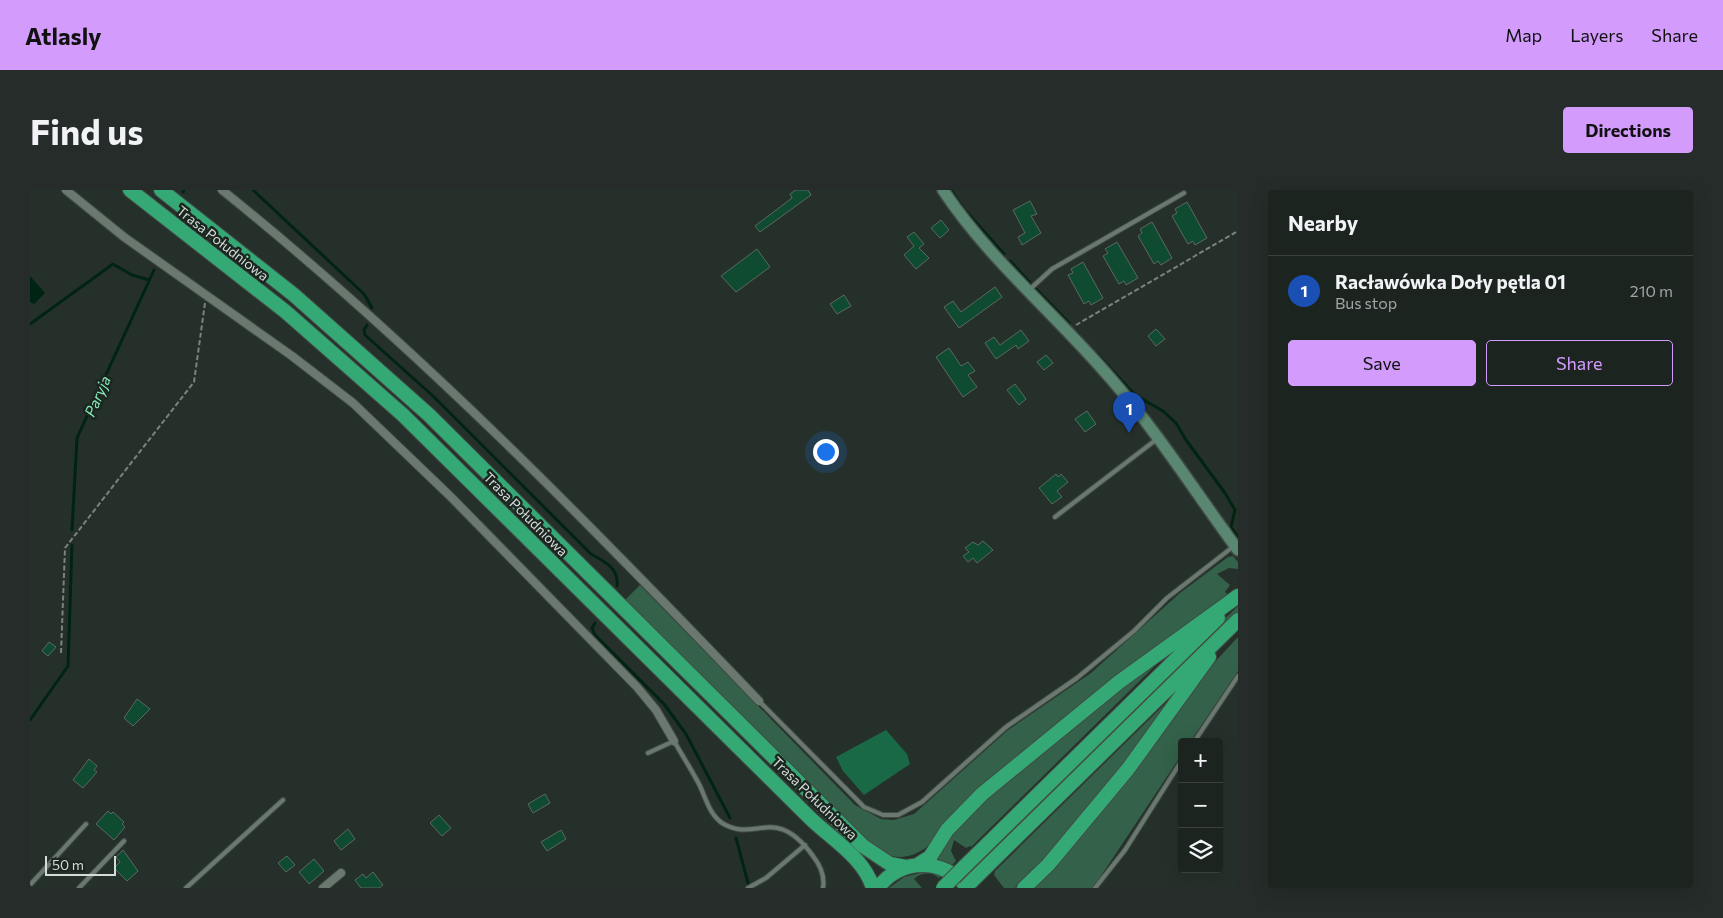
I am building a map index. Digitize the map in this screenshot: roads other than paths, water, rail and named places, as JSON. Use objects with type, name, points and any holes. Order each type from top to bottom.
[{"type":"highway","name":"Trasa Południowa","points":[[130,190],[286,312],[403,415],[811,819],[856,859],[865,870],[873,888]]},
{"type":"highway","name":"Trasa Południowa","points":[[161,190],[294,295],[429,416],[863,846],[890,864],[933,865],[946,869],[969,885]]},
{"type":"highway","points":[[878,888],[892,874],[930,857],[948,830],[982,794],[1119,682],[1238,597]]},
{"type":"highway","points":[[943,888],[1238,597]]},
{"type":"highway","points":[[969,885],[1234,624]]},
{"type":"highway","points":[[1024,888],[1048,865],[1128,769],[1234,624]]},
{"type":"street","points":[[66,190],[124,237],[209,296],[353,403],[451,497],[637,687],[656,710],[674,741]]},
{"type":"street","points":[[222,190],[356,302],[414,355],[534,471],[759,701]]},
{"type":"street","points":[[944,190],[980,239],[1111,379],[1158,438],[1237,546]]},
{"type":"street","points":[[323,888],[340,873]]},
{"type":"lane","points":[[1028,291],[1052,269],[1184,193]]},
{"type":"lane","points":[[1055,516],[1158,438]]},
{"type":"lane","points":[[759,701],[864,807],[883,815],[898,815],[922,802],[1006,726],[1077,678],[1134,631],[1167,598],[1237,546]]},
{"type":"lane","points":[[1197,738],[1238,676]]},
{"type":"lane","points":[[648,753],[674,741],[699,785],[712,813],[723,823],[741,829],[770,826],[782,828],[795,835],[818,863],[823,876],[823,888]]},
{"type":"lane","points":[[1095,888],[1125,850],[1178,766]]},
{"type":"lane","points":[[186,888],[283,800]]},
{"type":"lane","points":[[30,885],[86,824]]},
{"type":"lane","points":[[79,888],[124,840]]},
{"type":"lane","points":[[748,888],[766,878],[805,846]]},
{"type":"waterway","points":[[253,190],[364,294],[372,308]]},
{"type":"waterway","points":[[951,190],[963,208],[1004,254]]},
{"type":"waterway","points":[[1010,261],[1030,283]]},
{"type":"waterway","points":[[30,324],[113,264],[132,275],[149,280]]},
{"type":"waterway","name":"Paryja","points":[[72,530],[77,438],[154,270]]},
{"type":"waterway","points":[[1036,289],[1069,323]]},
{"type":"waterway","points":[[367,325],[364,330],[365,335],[433,396],[591,554],[610,566],[616,575],[617,586]]},
{"type":"waterway","points":[[1076,332],[1080,337]]},
{"type":"waterway","points":[[1097,354],[1135,395],[1163,411],[1176,423],[1235,510],[1231,527],[1237,536]]},
{"type":"waterway","name":"Paryja","points":[[30,720],[68,666],[72,545]]},
{"type":"waterway","points":[[595,623],[592,628],[595,635],[664,704],[686,734],[730,818]]},
{"type":"waterway","points":[[736,838],[748,883]]},
{"type":"place","name":"Racławówka Doły pętla 01","points":[[1129,433]]}]
